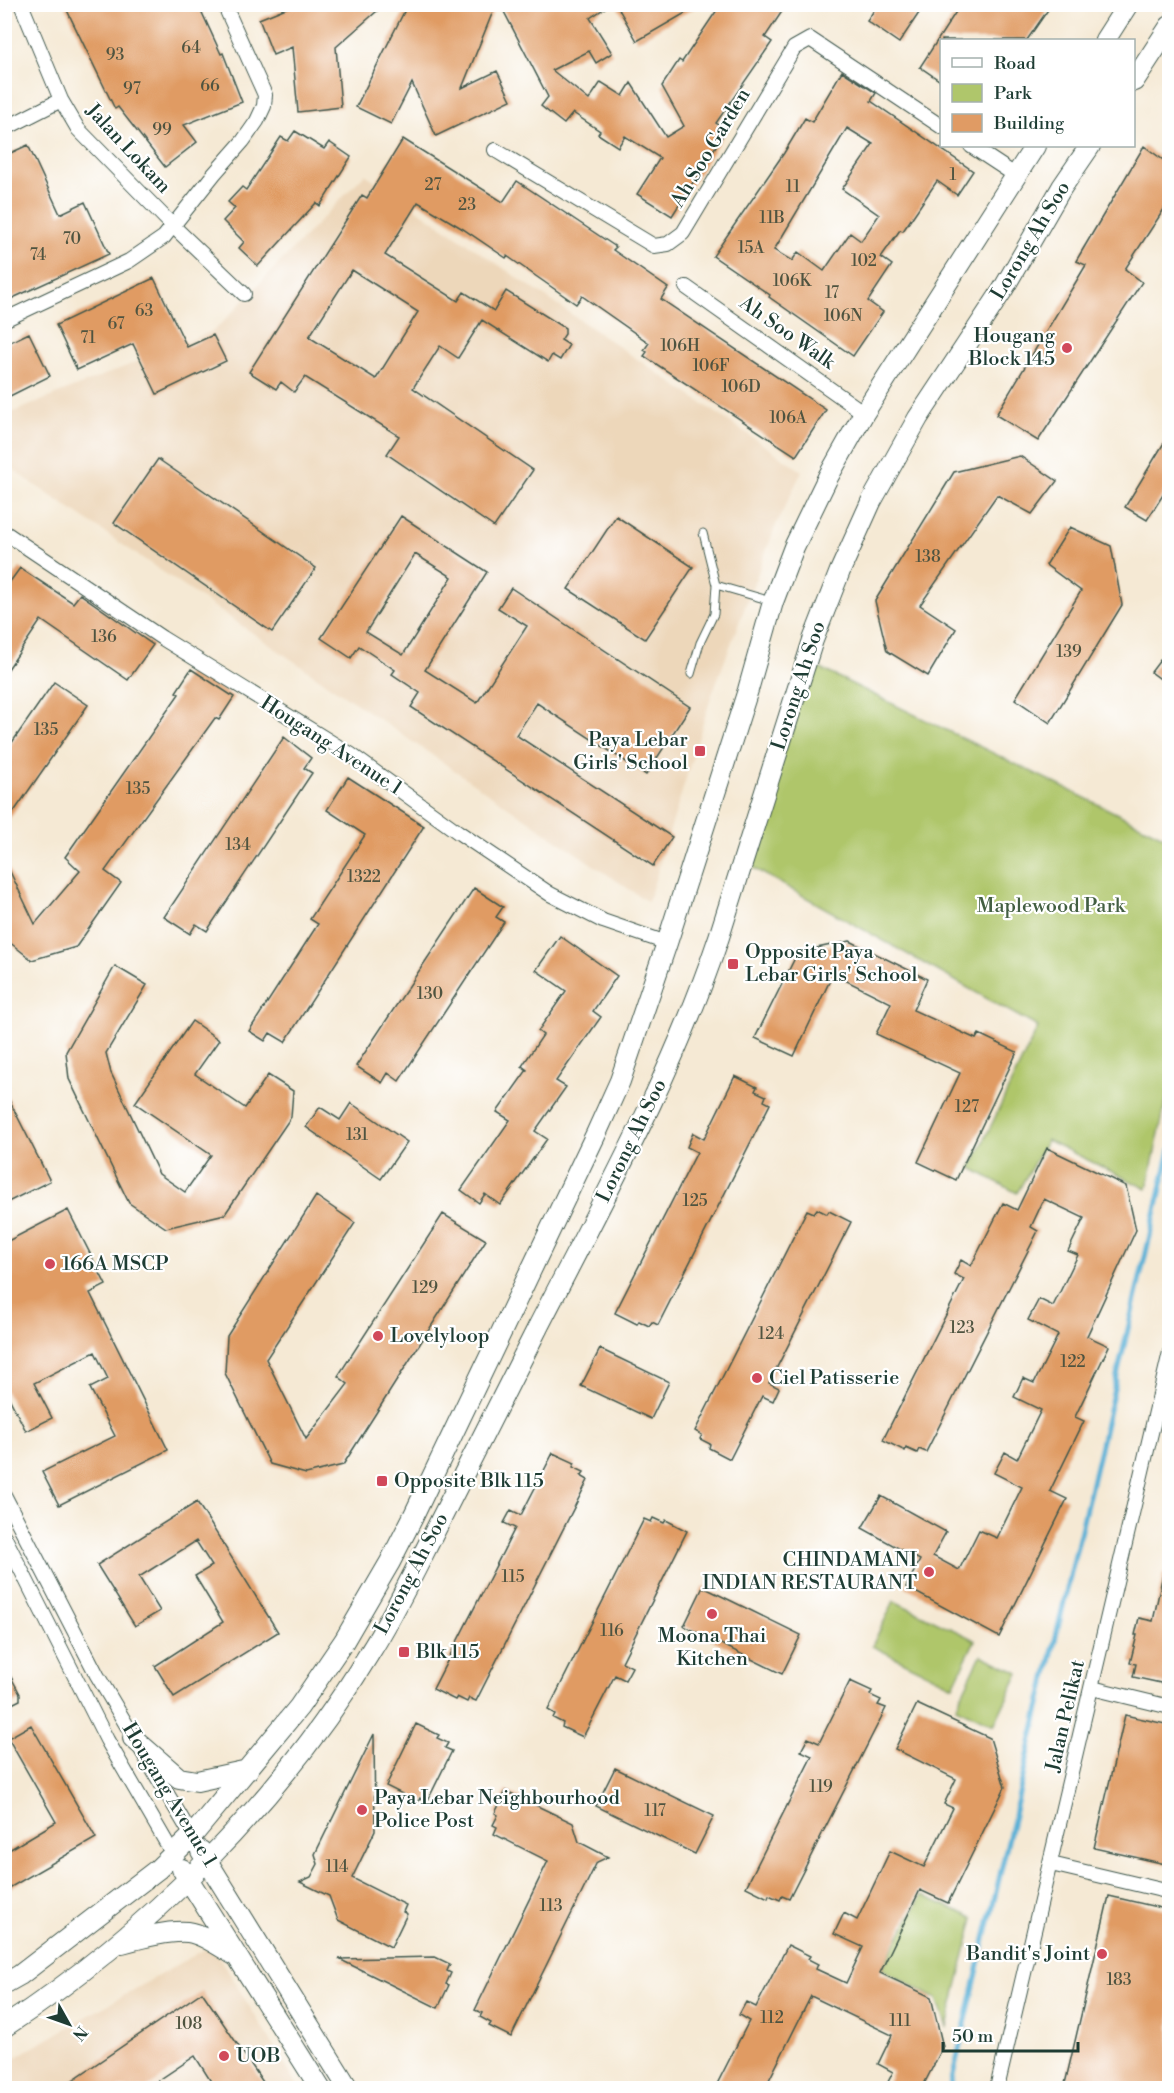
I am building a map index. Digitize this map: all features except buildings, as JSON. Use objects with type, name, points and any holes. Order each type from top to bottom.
[{"type":"main road","points":[[1106,39],[1128,4]]},
{"type":"main road","points":[[1135,79],[1170,26]]},
{"type":"main road","name":"Lorong Ah Soo","points":[[4,1984],[20,1975],[158,1869],[192,1836],[298,1707],[338,1650],[390,1562],[620,1081],[748,690],[773,602],[794,547],[828,477],[864,412],[1034,147]]},
{"type":"main road","name":"Lorong Ah Soo","points":[[4,2027],[39,2005],[119,1944],[225,1843],[278,1783],[321,1726],[369,1654],[411,1578],[677,1050],[704,980],[813,640],[844,561],[871,502],[918,418],[1002,291],[1062,187],[1089,147]]},
{"type":"main road","points":[[596,1134],[595,1154],[605,1164],[615,1161],[630,1147]]},
{"type":"main road","points":[[133,1738],[179,1778],[197,1781],[248,1770]]},
{"type":"main road","name":"Hougang Avenue 1","points":[[192,1836],[348,2088]]},
{"type":"main road","name":"Hougang Avenue 1","points":[[173,1854],[320,2088]]},
{"type":"main road","points":[[119,1944],[146,1936],[188,1932],[205,1938],[239,1958]]},
{"type":"street","name":"Jalan Lokam","points":[[21,4],[61,100],[78,129],[173,226],[244,294]]},
{"type":"street","points":[[4,320],[129,261],[165,237],[257,121],[264,106],[265,95],[224,4]]},
{"type":"street","name":"Ah Soo Garden","points":[[495,150],[654,246],[668,244],[683,233],[794,48],[803,41],[810,39],[940,126]]},
{"type":"street","points":[[4,129],[61,100]]},
{"type":"street","points":[[973,147],[1015,175]]},
{"type":"street","name":"Ah Soo Walk","points":[[686,287],[864,412]]},
{"type":"street","name":"Hougang Avenue 1","points":[[4,532],[162,638],[350,754],[458,832],[550,894],[603,921],[667,942]]},
{"type":"street","name":"Jalan Pelikat","points":[[997,2088],[1170,1352]]},
{"type":"street","name":"Hougang Avenue 1","points":[[4,1495],[97,1675],[192,1836]]},
{"type":"street","name":"Hougang Avenue 1","points":[[4,1536],[102,1731],[173,1854]]},
{"type":"street","points":[[1092,1688],[1170,1707]]},
{"type":"street","points":[[1051,1864],[1170,1892]]},
{"type":"lane","points":[[691,674],[700,643],[714,614],[716,585],[703,533]]},
{"type":"lane","points":[[716,585],[773,602]]},
{"type":"shaded area","points":[[365,174],[802,471],[776,525],[711,697],[648,902],[5,463],[4,416],[215,330]]},
{"type":"shaded area","points":[[212,1945],[299,2088],[5,2088],[4,2064]]},
{"type":"green space","name":"Maplewood Park","points":[[811,664],[1169,839],[1169,1087],[1147,1189],[1047,1140],[1017,1193],[971,1168],[1038,1027],[746,864]]},
{"type":"green space","points":[[894,1601],[975,1640],[953,1686],[872,1646]]},
{"type":"green space","points":[[981,1655],[1019,1673],[994,1725],[956,1707]]},
{"type":"green space","points":[[922,1895],[974,1918],[947,2027],[937,1999],[882,1969]]},
{"type":"waterway","points":[[950,2088],[1170,1150]]},
{"type":"place","name":"Hougang Block 145","points":[[1067,348]]},
{"type":"place","name":"Paya Lebar Girls' School","points":[[700,751]]},
{"type":"place","name":"Opposite Paya Lebar Girls' School","points":[[733,964]]},
{"type":"place","name":"166A MSCP","points":[[50,1264]]},
{"type":"place","name":"Lovelyloop","points":[[378,1336]]},
{"type":"place","name":"Ciel Patisserie","points":[[757,1378]]},
{"type":"place","name":"Opposite Blk 115","points":[[382,1481]]},
{"type":"place","name":"CHINDAMANI INDIAN RESTAURANT","points":[[929,1572]]},
{"type":"place","name":"Moona Thai Kitchen","points":[[712,1614]]},
{"type":"place","name":"Blk 115","points":[[404,1652]]},
{"type":"place","name":"Paya Lebar Neighbourhood Police Post","points":[[362,1810]]},
{"type":"place","name":"Bandit's Joint","points":[[1102,1954]]},
{"type":"place","name":"UOB","points":[[224,2056]]}]
